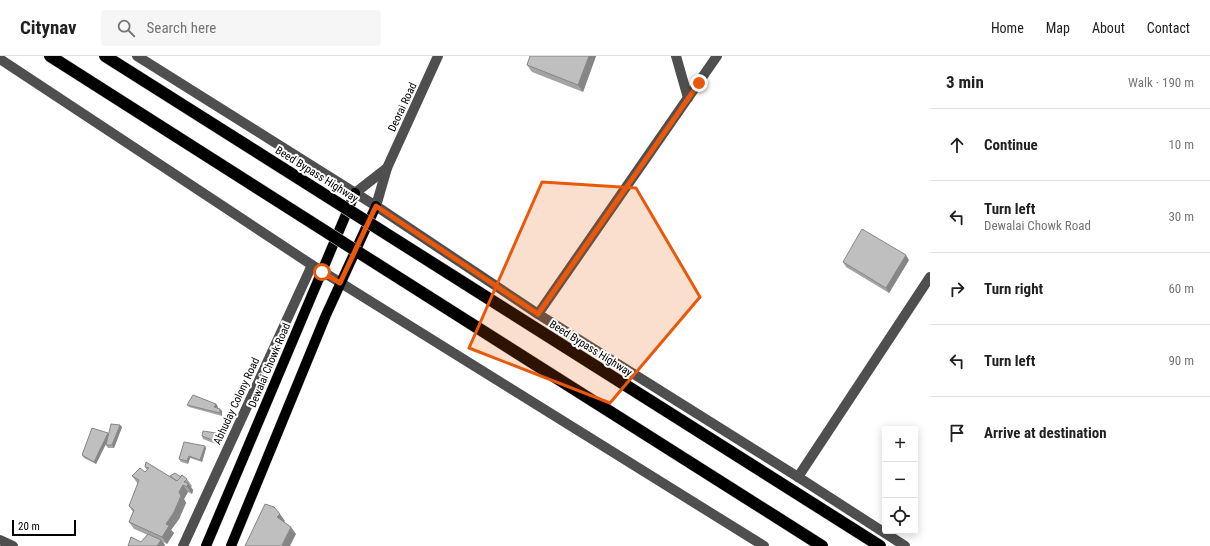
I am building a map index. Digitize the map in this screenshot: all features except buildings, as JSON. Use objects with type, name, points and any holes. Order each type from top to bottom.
[{"type":"highway","points":[[50,56],[822,546]]},
{"type":"highway","name":"Beed Bypass Highway","points":[[105,56],[880,546]]},
{"type":"main road","name":"Dewalai Chowk Road","points":[[206,546],[355,193]]},
{"type":"main road","points":[[231,546],[326,315],[376,206]]},
{"type":"street","points":[[137,56],[376,206],[538,314],[905,546]]},
{"type":"street","name":"Deorai Road","points":[[376,206],[387,168],[438,56]]},
{"type":"street","points":[[676,56],[688,98]]},
{"type":"street","points":[[538,314],[717,56]]},
{"type":"street","points":[[0,59],[322,272],[764,546]]},
{"type":"street","points":[[355,193],[387,168]]},
{"type":"street","name":"Abhuday Colony Road","points":[[183,546],[312,265]]},
{"type":"street","points":[[798,477],[930,277]]},
{"type":"street","points":[[0,540],[13,546]]},
{"type":"highlighted area","points":[[542,182],[636,188],[700,297],[610,403],[469,348]]},
{"type":"route","points":[[322,272],[340,283],[376,206],[538,314],[699,83]]}]
